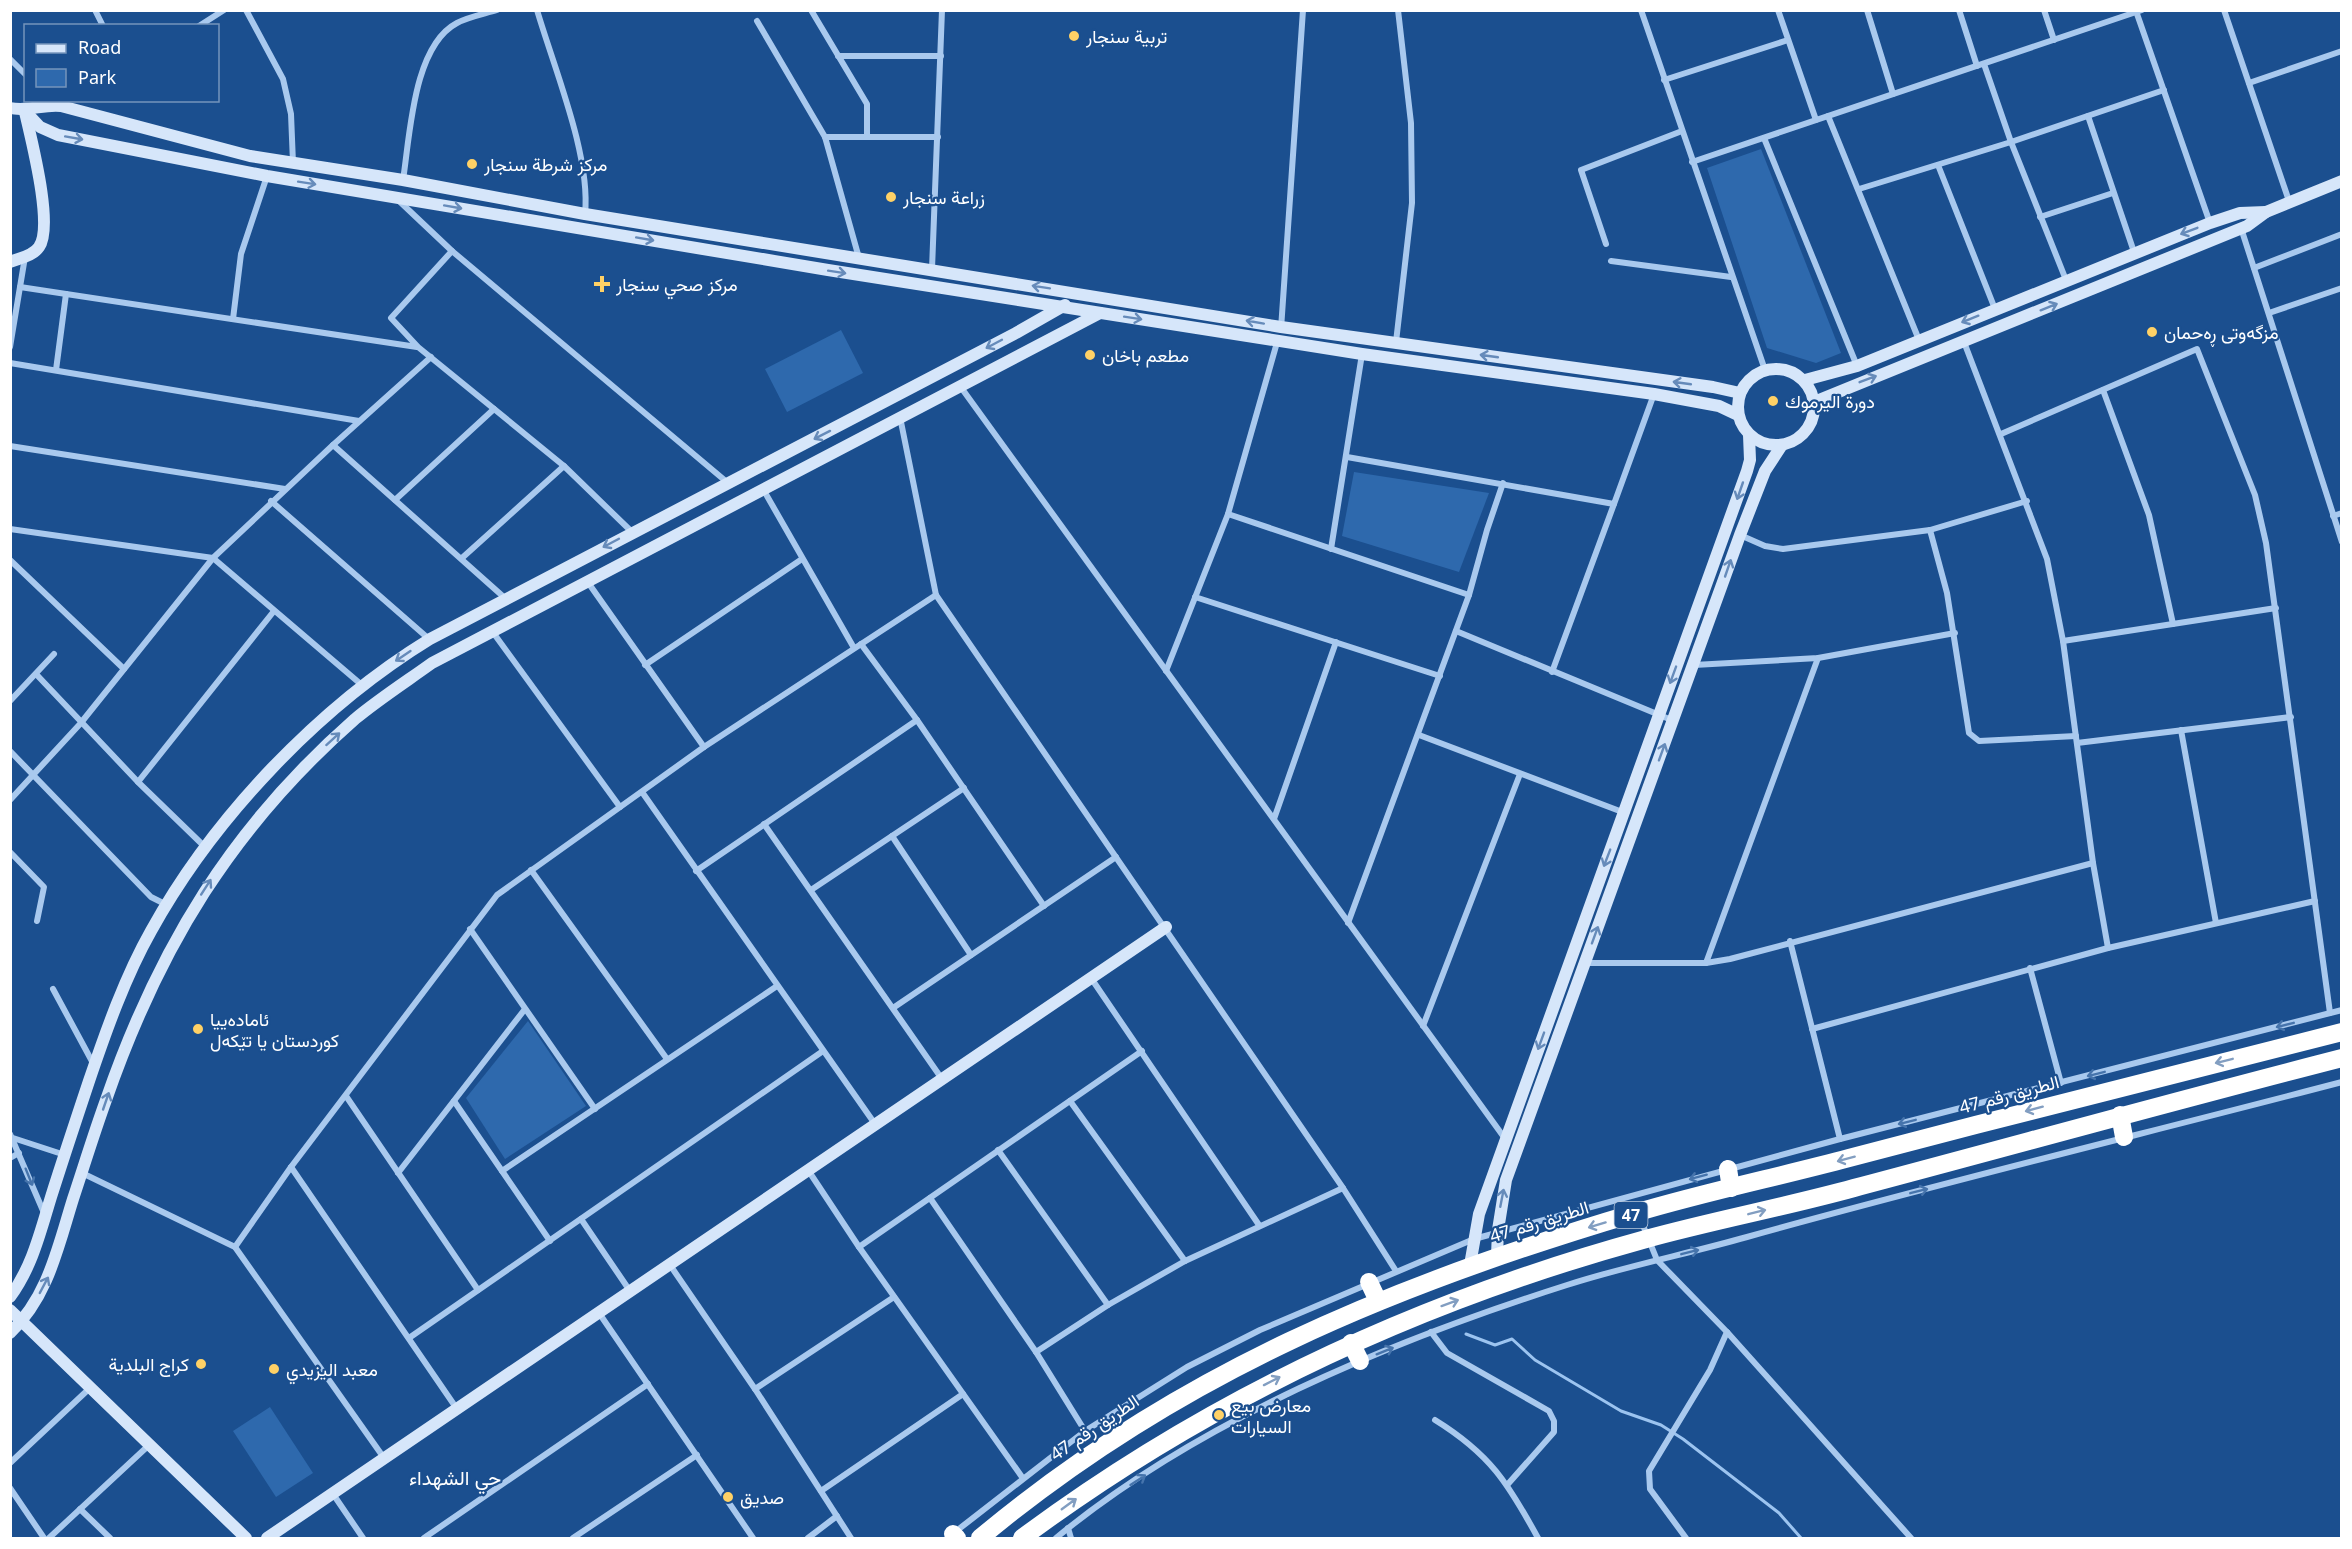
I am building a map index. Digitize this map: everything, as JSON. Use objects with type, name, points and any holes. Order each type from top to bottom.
[{"type":"highway","name":"الطريق رقم 47","points":[[980,1539],[1077,1462],[1136,1423],[1260,1354],[1378,1301],[1470,1265],[1638,1212],[2099,1092],[2342,1032]]},
{"type":"highway","name":"47","points":[[1022,1539],[1111,1474],[1170,1437],[1276,1379],[1351,1343],[1492,1287],[1647,1238],[1850,1189],[2120,1115],[2342,1058]]},
{"type":"highway","points":[[2120,1115],[2124,1137]]},
{"type":"highway","points":[[1728,1169],[1731,1188]]},
{"type":"highway","points":[[1370,1282],[1378,1301]]},
{"type":"highway","points":[[1351,1343],[1360,1361]]},
{"type":"street","points":[[95,10],[102,24]]},
{"type":"street","points":[[202,24],[224,10]]},
{"type":"street","points":[[246,10],[285,86],[291,114],[293,164]]},
{"type":"street","points":[[537,10],[581,156],[586,190],[585,214]]},
{"type":"street","points":[[812,10],[867,104],[867,137]]},
{"type":"street","points":[[932,269],[942,10]]},
{"type":"street","points":[[1166,671],[1228,514],[1281,327],[1303,10]]},
{"type":"street","points":[[1396,342],[1412,203],[1411,123],[1398,10]]},
{"type":"street","points":[[1641,10],[1731,277],[1765,370]]},
{"type":"street","points":[[1867,10],[1893,94]]},
{"type":"street","points":[[1959,10],[2066,280]]},
{"type":"street","points":[[2044,10],[2054,40]]},
{"type":"street","points":[[2224,10],[2289,201]]},
{"type":"street","points":[[403,180],[420,78],[435,44],[457,23],[494,11]]},
{"type":"street","points":[[1778,11],[1816,120]]},
{"type":"street","points":[[1692,162],[2138,11],[2210,223]]},
{"type":"street","points":[[757,21],[825,137],[859,258]]},
{"type":"street","points":[[1664,80],[1788,39]]},
{"type":"street","points":[[2249,83],[2342,51]]},
{"type":"street","points":[[838,56],[940,56]]},
{"type":"street","points":[[10,59],[24,73]]},
{"type":"street","points":[[1859,189],[2011,142],[2164,90]]},
{"type":"street","points":[[49,132],[44,125],[43,117],[46,110],[59,103]]},
{"type":"street","points":[[10,108],[25,111],[59,103],[250,156],[293,164],[403,180],[585,214],[1281,327],[1740,393]]},
{"type":"street","points":[[25,111],[40,127],[49,132],[267,176],[828,270],[1278,341],[1654,394],[1719,406],[1738,415]]},
{"type":"street","points":[[10,262],[25,257],[40,246],[44,230],[42,195],[25,111]]},
{"type":"street","points":[[2088,116],[2134,252]]},
{"type":"street","points":[[1828,117],[1919,340]]},
{"type":"street","points":[[1606,244],[1581,170],[1682,131]]},
{"type":"street","points":[[825,137],[938,137]]},
{"type":"street","points":[[1764,138],[1857,366]]},
{"type":"street","points":[[1938,165],[1995,309]]},
{"type":"street","points":[[233,320],[241,254],[267,176]]},
{"type":"street","points":[[1814,402],[2241,228],[2289,201],[2342,181]]},
{"type":"street","points":[[2040,217],[2113,193]]},
{"type":"street","points":[[395,197],[452,252],[728,483]]},
{"type":"street","points":[[1805,380],[1857,366],[2210,223],[2240,213],[2266,212]]},
{"type":"street","points":[[2241,228],[2342,542]]},
{"type":"street","points":[[2254,268],[2342,234]]},
{"type":"street","points":[[452,252],[391,318],[418,347],[564,466],[632,532]]},
{"type":"street","points":[[10,347],[25,257]]},
{"type":"street","points":[[1611,261],[1731,277]]},
{"type":"street","points":[[20,287],[418,347]]},
{"type":"street","points":[[2270,313],[2342,288]]},
{"type":"street","points":[[10,1298],[31,1263],[94,1066],[150,932],[206,848],[294,747],[363,686],[430,639],[1016,333],[1064,307],[1071,292]]},
{"type":"street","points":[[56,370],[66,294]]},
{"type":"street","points":[[10,1333],[22,1321],[50,1276],[81,1173],[132,1029],[186,917],[223,862],[310,760],[357,717],[432,663],[491,630],[1100,313]]},
{"type":"street","points":[[1016,333],[1026,351]]},
{"type":"street","points":[[1964,342],[2047,559],[2063,641],[2093,863],[2108,948]]},
{"type":"street","points":[[2001,434],[2198,350],[2255,495],[2276,608],[2330,1013]]},
{"type":"street","points":[[1331,549],[1362,354]]},
{"type":"street","points":[[10,800],[80,724],[213,558],[271,501],[431,357]]},
{"type":"street","points":[[10,363],[359,421]]},
{"type":"street","points":[[1497,1256],[1498,1230],[1506,1180],[1740,535],[1765,471],[1782,445],[1803,435],[1810,425],[1814,402],[1805,380],[1783,369],[1765,370],[1746,383],[1740,393],[1738,415],[1749,435],[1759,442],[1782,445]]},
{"type":"street","points":[[959,386],[1506,1140]]},
{"type":"street","points":[[2103,390],[2149,515],[2173,624]]},
{"type":"street","points":[[1552,672],[1654,394]]},
{"type":"street","points":[[395,500],[494,409]]},
{"type":"street","points":[[900,417],[936,595],[1166,927],[1343,1188],[1396,1271]]},
{"type":"street","points":[[1470,1265],[1479,1214],[1747,471],[1750,460],[1749,435]]},
{"type":"street","points":[[333,445],[506,599]]},
{"type":"street","points":[[10,446],[285,489]]},
{"type":"street","points":[[1347,457],[1614,504]]},
{"type":"street","points":[[462,558],[564,466]]},
{"type":"street","points":[[1348,923],[1469,595],[1486,530],[1503,483]]},
{"type":"street","points":[[763,489],[802,559],[857,646],[917,720],[1044,906]]},
{"type":"street","points":[[271,501],[430,639]]},
{"type":"street","points":[[1740,535],[1765,546],[1783,549],[1930,530],[2026,501]]},
{"type":"street","points":[[2332,516],[2342,513]]},
{"type":"street","points":[[1228,514],[1469,595]]},
{"type":"street","points":[[10,529],[213,558],[363,686]]},
{"type":"street","points":[[1930,530],[1955,633],[1968,727],[1973,739],[1985,741],[2077,739],[2291,717]]},
{"type":"street","points":[[645,665],[802,559]]},
{"type":"street","points":[[10,560],[124,669]]},
{"type":"street","points":[[586,581],[704,747]]},
{"type":"street","points":[[235,1247],[291,1167],[496,895],[704,747],[936,595]]},
{"type":"street","points":[[1195,597],[1440,676]]},
{"type":"street","points":[[2063,641],[2276,608]]},
{"type":"street","points":[[138,782],[274,610]]},
{"type":"street","points":[[491,630],[620,807]]},
{"type":"street","points":[[1456,631],[1674,721]]},
{"type":"street","points":[[1694,665],[1818,658],[1955,633]]},
{"type":"street","points":[[1274,819],[1336,642]]},
{"type":"street","points":[[10,701],[54,654]]},
{"type":"street","points":[[1706,963],[1818,658]]},
{"type":"street","points":[[36,675],[80,724],[206,848]]},
{"type":"street","points":[[696,871],[917,720]]},
{"type":"street","points":[[2181,730],[2216,923]]},
{"type":"street","points":[[1419,735],[1624,813]]},
{"type":"street","points":[[10,751],[151,897],[186,917]]},
{"type":"street","points":[[1423,1026],[1520,774]]},
{"type":"street","points":[[811,890],[964,788]]},
{"type":"street","points":[[642,792],[875,1125]]},
{"type":"street","points":[[764,824],[942,1079]]},
{"type":"street","points":[[892,836],[971,955]]},
{"type":"street","points":[[10,852],[44,887],[37,921]]},
{"type":"street","points":[[893,1008],[1116,857]]},
{"type":"street","points":[[1585,963],[1706,963],[2093,863]]},
{"type":"street","points":[[531,870],[667,1059]]},
{"type":"street","points":[[1812,1029],[2108,948],[2315,902]]},
{"type":"street","points":[[267,1539],[1166,927]]},
{"type":"street","points":[[470,929],[595,1109]]},
{"type":"street","points":[[1790,941],[1840,1139]]},
{"type":"street","points":[[2030,968],[2061,1083]]},
{"type":"street","points":[[1091,978],[1259,1225]]},
{"type":"street","points":[[502,1172],[777,986]]},
{"type":"street","points":[[53,989],[94,1066]]},
{"type":"street","points":[[398,1173],[525,1009]]},
{"type":"street","points":[[952,1537],[1022,1477],[1085,1431],[1152,1388],[1224,1348],[1370,1282],[1473,1239],[1498,1230],[1840,1139],[2342,1010]]},
{"type":"street","points":[[409,1338],[823,1051]]},
{"type":"street","points":[[859,1247],[1142,1051]]},
{"type":"street","points":[[1056,1539],[1068,1528],[1174,1457],[1249,1415],[1360,1361],[1431,1332],[1569,1284],[2124,1137],[2342,1082]]},
{"type":"street","points":[[346,1096],[478,1290]]},
{"type":"street","points":[[454,1101],[550,1241]]},
{"type":"street","points":[[1070,1101],[1185,1262]]},
{"type":"street","points":[[12,1136],[64,1155]]},
{"type":"street","points":[[12,1136],[45,1216]]},
{"type":"street","points":[[998,1150],[1108,1305]]},
{"type":"street","points":[[10,1158],[19,1153]]},
{"type":"street","points":[[291,1167],[457,1409]]},
{"type":"street","points":[[808,1170],[859,1247],[1022,1477]]},
{"type":"street","points":[[81,1173],[235,1247],[384,1459]]},
{"type":"street","points":[[1036,1352],[1108,1305],[1185,1262],[1259,1225],[1343,1188]]},
{"type":"street","points":[[930,1198],[1036,1352],[1085,1431]]},
{"type":"street","points":[[1638,1212],[1658,1260],[1727,1332],[1911,1539]]},
{"type":"street","points":[[581,1219],[630,1292]]},
{"type":"street","points":[[670,1264],[755,1389],[851,1539]]},
{"type":"street","points":[[755,1389],[894,1297]]},
{"type":"street","points":[[10,1310],[246,1539]]},
{"type":"street","points":[[598,1313],[753,1539]]},
{"type":"street","points":[[1431,1332],[1447,1353],[1549,1411],[1554,1421],[1554,1432],[1508,1484]]},
{"type":"street","points":[[1686,1539],[1650,1489],[1649,1471],[1710,1370],[1727,1332]]},
{"type":"street","points":[[424,1539],[648,1384]]},
{"type":"street","points":[[10,1463],[91,1387]]},
{"type":"street","points":[[821,1491],[963,1394]]},
{"type":"street","points":[[1435,1420],[1485,1457],[1508,1484],[1538,1539]]},
{"type":"street","points":[[49,1539],[148,1446]]},
{"type":"street","points":[[573,1539],[697,1455]]},
{"type":"street","points":[[10,1488],[44,1539]]},
{"type":"street","points":[[333,1494],[363,1539]]},
{"type":"street","points":[[80,1509],[110,1539]]},
{"type":"street","points":[[808,1539],[837,1516]]},
{"type":"street","points":[[1068,1528],[1071,1539]]},
{"type":"green space","points":[[1761,149],[1841,353],[1816,363],[1767,348],[1707,168]]},
{"type":"green space","points":[[841,330],[863,373],[787,412],[765,369]]},
{"type":"green space","points":[[1354,472],[1489,493],[1459,572],[1342,536]]},
{"type":"green space","points":[[528,1021],[586,1106],[505,1159],[466,1098]]},
{"type":"green space","points":[[270,1407],[313,1473],[276,1497],[233,1431]]},
{"type":"waterway","points":[[1466,1334],[1495,1345],[1512,1339],[1535,1360],[1621,1411],[1661,1425],[1683,1439],[1779,1513],[1801,1538]]},
{"type":"place","name":"تربية سنجار","points":[[1074,36]]},
{"type":"place","name":"مركز شرطة سنجار","points":[[472,164]]},
{"type":"place","name":"زراعة سنجار","points":[[891,197]]},
{"type":"place","name":"مركز صحي سنجار","points":[[602,284]]},
{"type":"place","name":"مزگه‌وتی ڕه‌حمان","points":[[2152,332]]},
{"type":"place","name":"مطعم باخان","points":[[1090,355]]},
{"type":"place","name":"دورة اليرموك","points":[[1773,401]]},
{"type":"place","name":"ئامادەییا کوردستان یا تێکەل","points":[[198,1029]]},
{"type":"place","name":"كراج البلدية","points":[[201,1364]]},
{"type":"place","name":"معبد اليزيدي","points":[[274,1369]]},
{"type":"place","name":"معارض بيع السيارات","points":[[1219,1415]]},
{"type":"place","name":"صديق","points":[[728,1497]]},
{"type":"district","name":"حي الشهداء","points":[[455,1477]]}]
